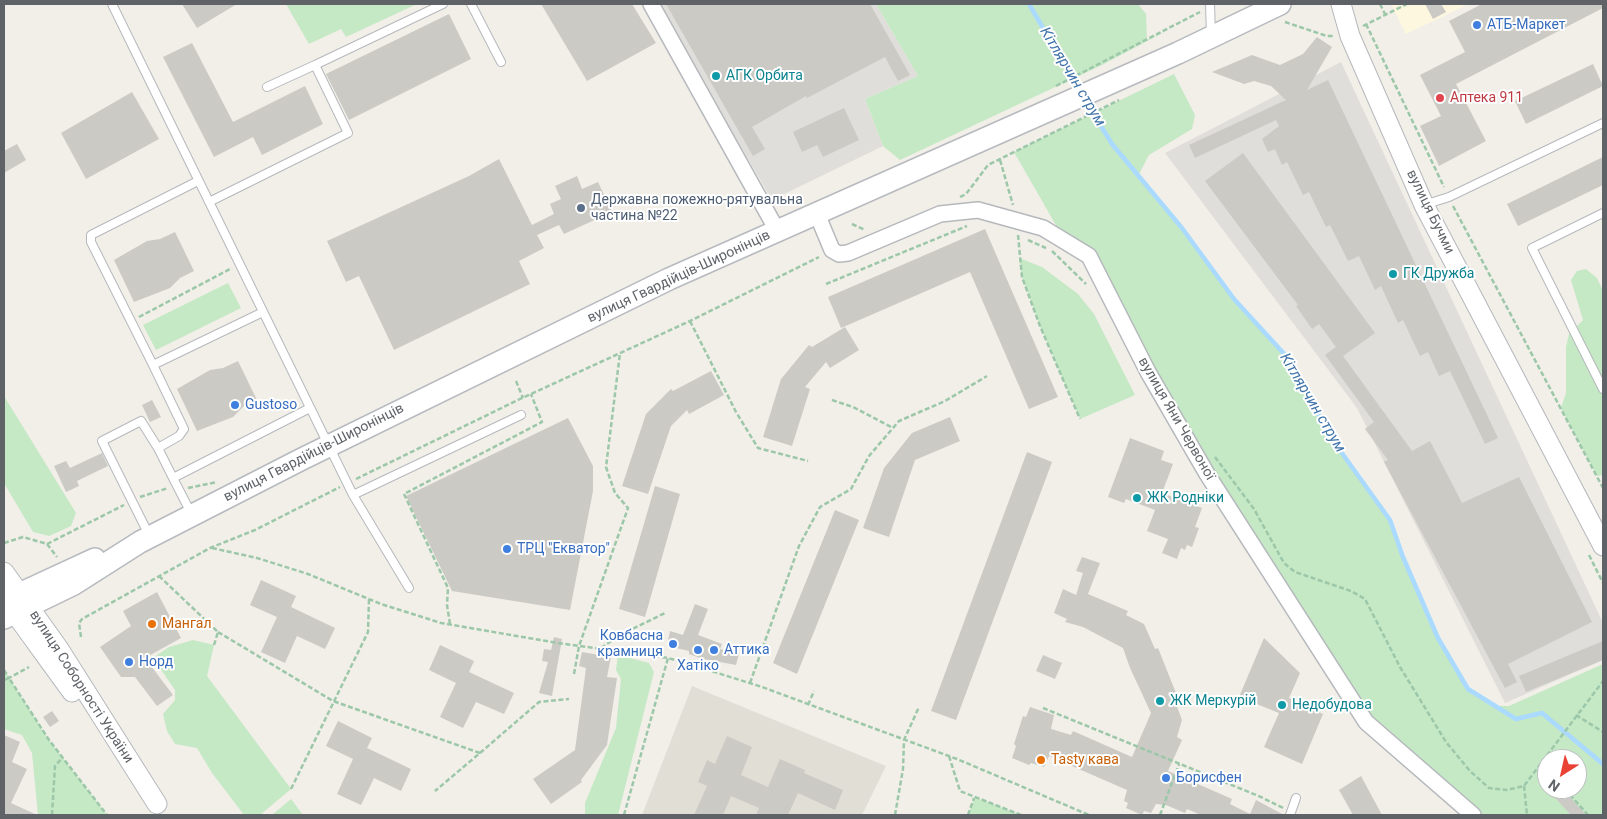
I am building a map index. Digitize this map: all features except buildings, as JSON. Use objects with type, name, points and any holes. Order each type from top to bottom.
[{"type":"main road","name":"вулиця Гвардійців-Широнінців","points":[[11,604],[66,570],[145,539],[329,446],[669,279],[1178,53],[1280,4]]},
{"type":"street","points":[[651,4],[778,232]]},
{"type":"street","name":"вулиця Бучми","points":[[1341,4],[1350,36],[1424,205],[1603,546]]},
{"type":"street","name":"вулиця Яни Червоної","points":[[832,250],[839,254],[848,253],[940,214],[978,210],[1015,230],[1043,228],[1089,256],[1148,372],[1207,474],[1366,722],[1473,815]]},
{"type":"street","points":[[817,214],[832,250]]},
{"type":"street","name":"вулиця Соборності України","points":[[4,572],[11,604],[94,722],[161,810]]},
{"type":"lane","points":[[112,4],[353,495],[409,588]]},
{"type":"lane","points":[[267,87],[443,4]]},
{"type":"lane","points":[[471,4],[501,62]]},
{"type":"lane","points":[[1210,5],[1211,37]]},
{"type":"lane","points":[[208,202],[348,133],[315,65]]},
{"type":"lane","points":[[1424,205],[1449,197],[1603,123]]},
{"type":"lane","points":[[158,448],[180,436],[184,429],[91,242],[91,235],[198,181]]},
{"type":"lane","points":[[1603,213],[1532,248],[1603,389]]},
{"type":"lane","points":[[153,365],[262,312]]},
{"type":"lane","points":[[173,478],[310,408]]},
{"type":"lane","points":[[353,495],[521,415]]},
{"type":"lane","points":[[145,539],[102,441],[141,421],[158,448],[192,515]]},
{"type":"lane","points":[[1291,814],[1296,798]]},
{"type":"path","points":[[1380,4],[1385,14]]},
{"type":"path","points":[[1277,25],[1286,21],[1327,36],[1350,36],[1366,24],[1407,4]]},
{"type":"path","points":[[1050,89],[1164,32],[1210,5]]},
{"type":"path","points":[[1366,24],[1449,197],[1603,488]]},
{"type":"path","points":[[957,198],[966,194],[988,165],[1125,97]]},
{"type":"path","points":[[1000,159],[1015,230],[1022,277],[1040,326],[1080,419]]},
{"type":"path","points":[[852,224],[866,230]]},
{"type":"path","points":[[826,284],[971,224]]},
{"type":"path","points":[[1015,230],[1051,250],[1091,289]]},
{"type":"path","points":[[81,637],[79,623],[82,618],[210,548],[255,530],[530,394],[690,321],[832,250]]},
{"type":"path","points":[[131,321],[240,264]]},
{"type":"path","points":[[690,321],[736,412],[758,448],[808,461]]},
{"type":"path","points":[[574,674],[579,646],[628,508],[615,493],[606,466],[620,353]]},
{"type":"path","points":[[750,683],[799,546],[820,507],[851,489],[869,456],[899,421],[945,400],[986,376]]},
{"type":"path","points":[[516,381],[523,398]]},
{"type":"path","points":[[450,624],[447,605],[448,588],[404,494],[542,422],[530,394]]},
{"type":"path","points":[[832,400],[853,407],[893,428]]},
{"type":"path","points":[[1214,456],[1254,509],[1284,562],[1295,572],[1351,591],[1365,599],[1400,668],[1446,742],[1470,771],[1489,788],[1507,790],[1524,786],[1537,768]]},
{"type":"path","points":[[4,543],[23,537],[47,544],[58,558]]},
{"type":"path","points":[[210,548],[257,558],[308,574],[369,599],[450,624],[579,646],[668,658],[750,683],[949,756],[1089,815]]},
{"type":"path","points":[[159,576],[218,632],[333,701],[480,753]]},
{"type":"path","points":[[291,790],[368,632],[369,599]]},
{"type":"path","points":[[600,649],[620,635],[665,612]]},
{"type":"path","points":[[214,645],[218,632]]},
{"type":"path","points":[[624,815],[668,658]]},
{"type":"path","points":[[4,680],[29,667]]},
{"type":"path","points":[[4,670],[49,740],[108,815]]},
{"type":"path","points":[[1551,749],[1603,681]]},
{"type":"path","points":[[808,705],[814,691]]},
{"type":"path","points":[[435,791],[539,702],[569,698]]},
{"type":"path","points":[[895,815],[903,769],[904,740],[919,707]]},
{"type":"path","points":[[1043,708],[1261,796],[1291,814]]},
{"type":"path","points":[[1576,715],[1603,732]]},
{"type":"path","points":[[949,756],[960,791],[1021,815]]},
{"type":"path","points":[[52,815],[55,766],[63,757]]},
{"type":"path","points":[[1160,815],[1179,764]]},
{"type":"path","points":[[1524,786],[1527,815]]},
{"type":"path","points":[[968,815],[975,797]]},
{"type":"path","points":[[1574,799],[1588,815]]},
{"type":"shaded area","points":[[657,4],[876,4],[918,76],[865,99],[883,146],[772,200]]},
{"type":"shaded area","points":[[1391,4],[1469,4],[1406,34]]},
{"type":"shaded area","points":[[1341,62],[1603,623],[1603,660],[1505,703],[1357,408],[1165,153]]},
{"type":"shaded area","points":[[692,686],[886,766],[862,815],[642,815]]},
{"type":"green space","points":[[286,4],[417,4],[346,37],[341,29],[309,44]]},
{"type":"green space","points":[[876,4],[1138,4],[1146,14],[1147,40],[1170,29],[1102,65],[900,160],[883,146],[865,99],[918,76]]},
{"type":"green space","points":[[1174,74],[1195,115],[1192,129],[1149,155],[1138,176],[1181,228],[1234,300],[1286,358],[1333,442],[1389,520],[1438,638],[1467,690],[1494,706],[1509,706],[1603,664],[1603,815],[1473,815],[1366,722],[1265,564],[1089,256],[1065,241],[1014,152]]},
{"type":"green space","points":[[1019,258],[1042,267],[1078,294],[1094,314],[1135,395],[1080,419],[1040,326],[1022,277]]},
{"type":"green space","points":[[1586,269],[1597,278],[1603,291],[1603,475],[1597,476],[1561,408],[1566,393],[1566,347],[1569,334],[1583,320],[1571,280],[1577,271]]},
{"type":"green space","points":[[228,283],[241,308],[156,350],[143,325]]},
{"type":"green space","points":[[4,396],[76,513],[71,526],[49,536],[33,532],[4,483]]},
{"type":"green space","points":[[193,640],[214,645],[207,676],[291,789],[260,815],[244,815],[212,773],[197,748],[175,744],[167,731],[163,714],[175,700],[175,690],[153,658],[169,647]]},
{"type":"green space","points":[[618,655],[649,663],[654,672],[618,815],[585,815],[585,803],[616,728],[621,679],[616,670]]},
{"type":"green space","points":[[4,670],[49,740],[107,815],[38,815],[32,753],[22,735],[4,729]]},
{"type":"green space","points":[[975,797],[1021,815],[968,815]]},
{"type":"green space","points":[[291,799],[303,815],[272,815]]},
{"type":"waterway","name":"Кітлярчин струм","points":[[1029,4],[1080,91]]},
{"type":"waterway","name":"Кітлярчин струм","points":[[1085,100],[1112,144],[1182,228],[1234,299],[1287,357],[1334,442],[1390,520],[1403,557],[1438,638],[1468,689],[1516,719],[1542,713],[1603,764]]},
{"type":"place","name":"АТБ-Маркет","points":[[1477,25]]},
{"type":"place","name":"АГК Орбита","points":[[716,76]]},
{"type":"place","name":"Аптека 911","points":[[1440,98]]},
{"type":"place","name":"Державна пожежно-рятувальна частина №22","points":[[581,208]]},
{"type":"place","name":"ГК Дружба","points":[[1393,274]]},
{"type":"place","name":"Gustoso","points":[[235,405]]},
{"type":"place","name":"ЖК Родніки","points":[[1137,498]]},
{"type":"place","name":"ТРЦ \"Екватор\"","points":[[507,549]]},
{"type":"place","name":"Мангал","points":[[152,624]]},
{"type":"place","name":"Ковбасна крамниця","points":[[673,644]]},
{"type":"place","name":"Хатіко","points":[[698,650]]},
{"type":"place","name":"Аттика","points":[[714,650]]},
{"type":"place","name":"Норд","points":[[129,662]]},
{"type":"place","name":"ЖК Меркурій","points":[[1160,701]]},
{"type":"place","name":"Недобудова","points":[[1282,705]]},
{"type":"place","name":"Tasty кава","points":[[1041,760]]},
{"type":"place","name":"Борисфен","points":[[1166,778]]}]
